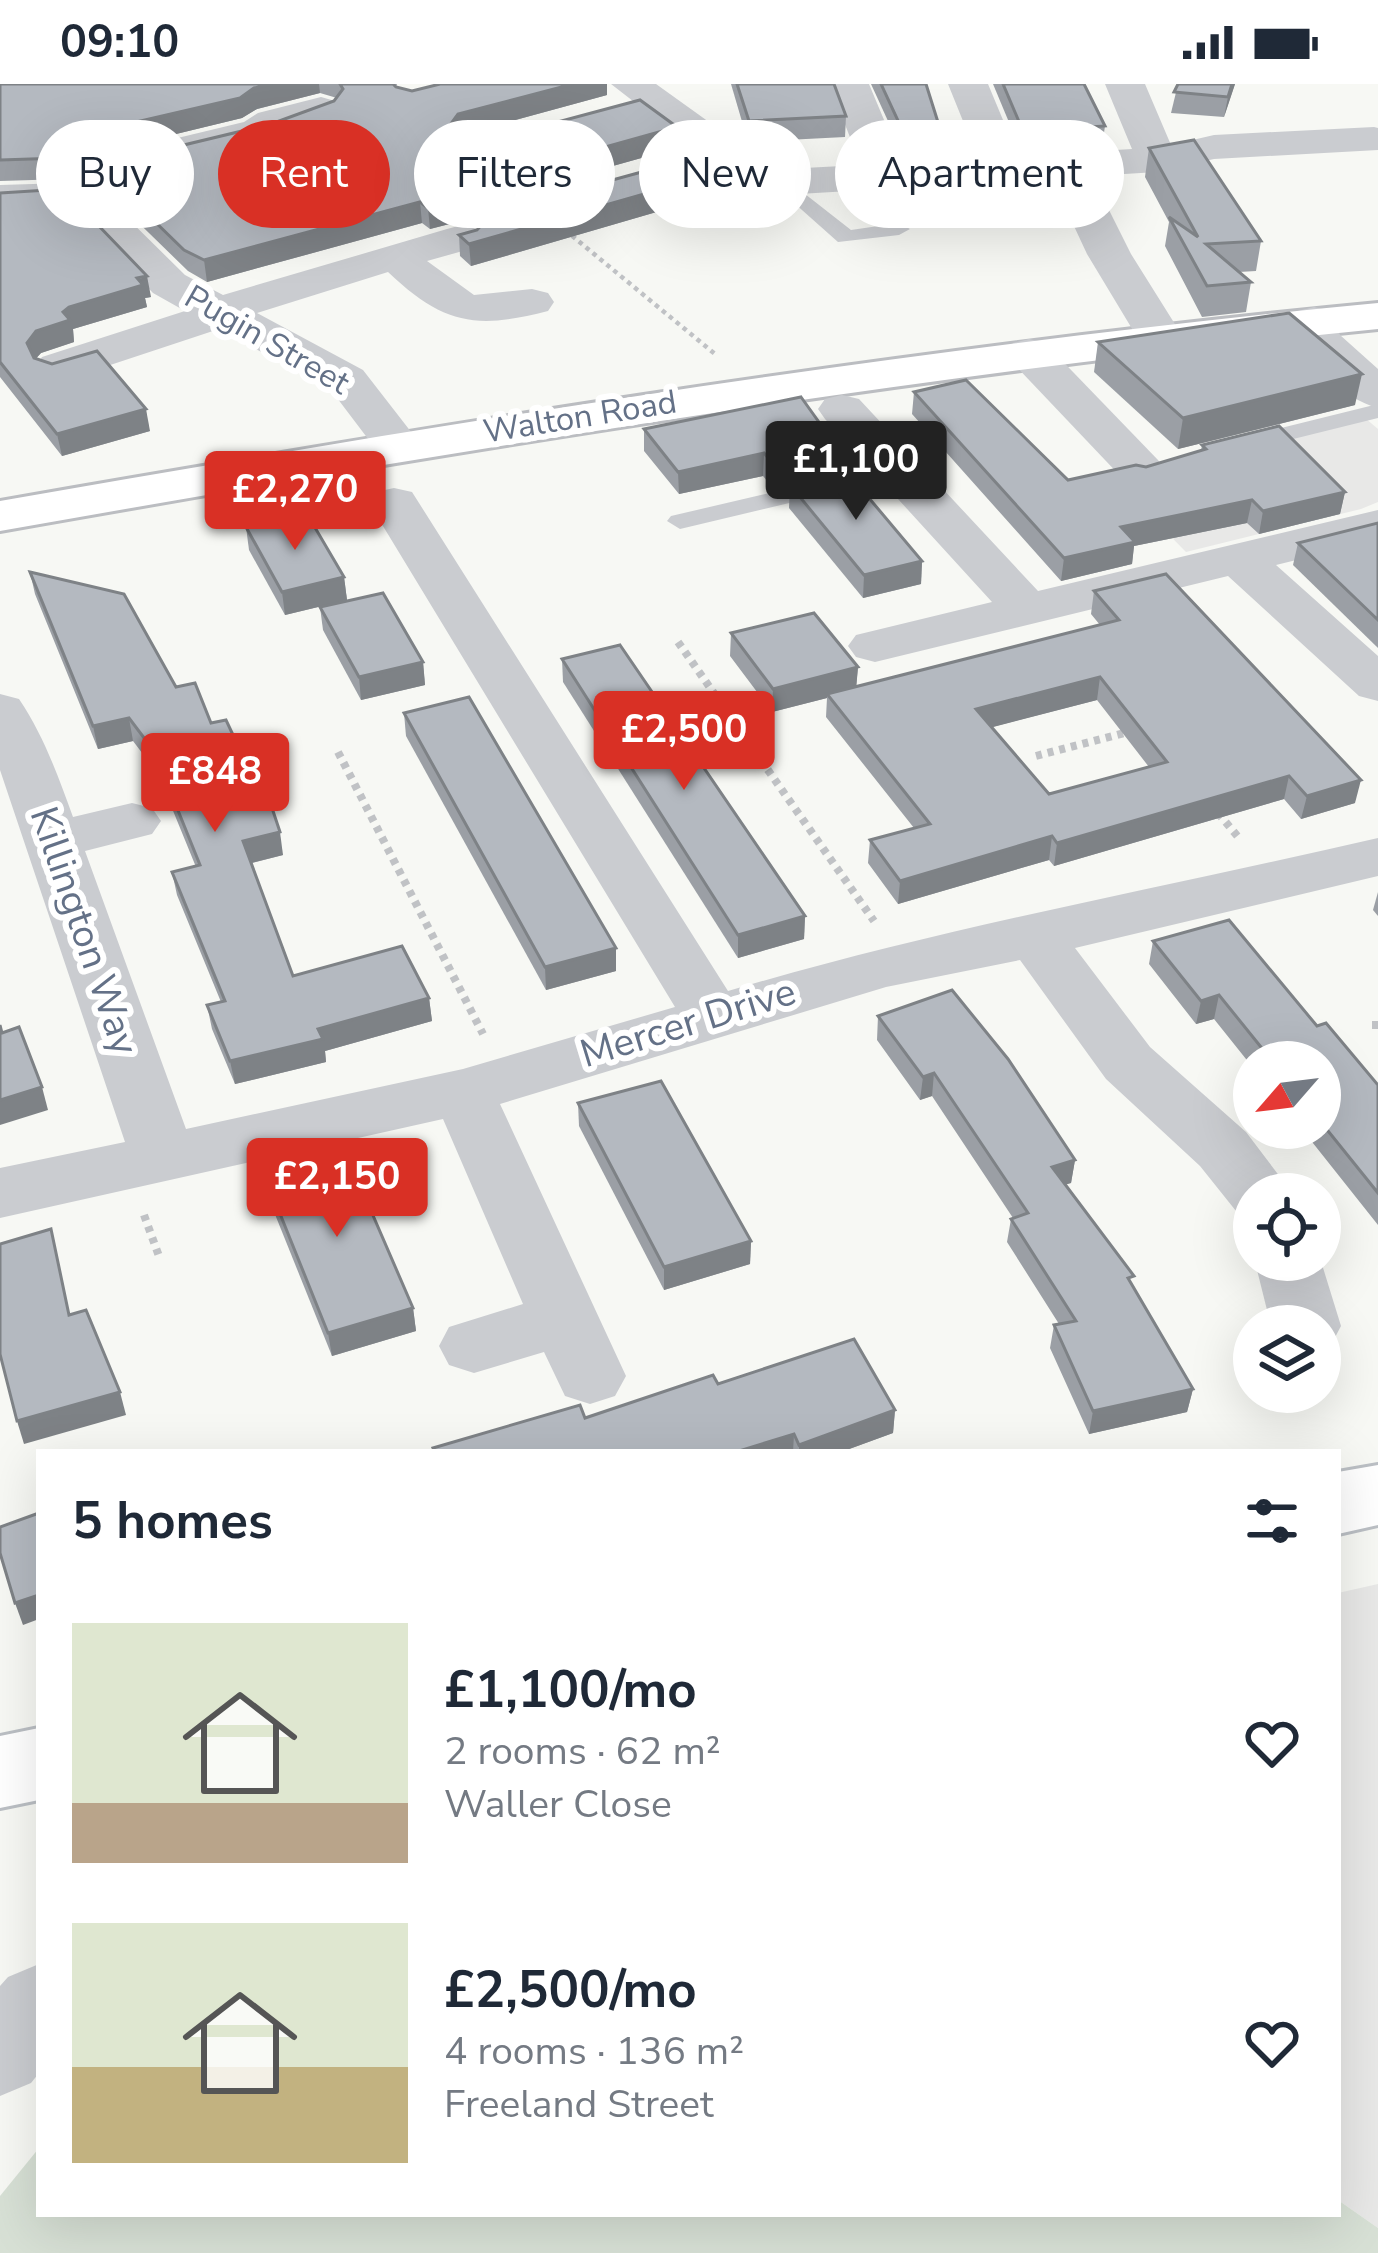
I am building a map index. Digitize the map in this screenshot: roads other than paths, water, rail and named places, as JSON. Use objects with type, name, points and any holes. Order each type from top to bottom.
[{"type":"main road","name":"Walton Road","points":[[0,516],[398,446],[781,386],[1029,353],[1378,316]]},
{"type":"main road","points":[[1341,1502],[1378,1495]]},
{"type":"main road","points":[[0,1772],[36,1765]]},
{"type":"street","points":[[850,84],[864,120]]},
{"type":"street","points":[[968,84],[983,120]]},
{"type":"street","points":[[1125,84],[1157,160]]},
{"type":"street","points":[[1347,98],[1340,112],[1376,141]]},
{"type":"street","points":[[630,99],[668,120]]},
{"type":"street","points":[[194,154],[268,144],[272,122],[321,109]]},
{"type":"street","points":[[1124,162],[1214,147],[1376,141]]},
{"type":"street","points":[[0,198],[36,193]]},
{"type":"street","name":"Pugin Street","points":[[114,228],[169,284],[347,380],[398,446]]},
{"type":"street","points":[[1097,228],[1160,338]]},
{"type":"street","points":[[58,367],[157,357],[221,313],[272,291],[462,238]]},
{"type":"street","points":[[396,256],[449,305],[493,312],[532,302]]},
{"type":"street","points":[[1314,321],[1319,340],[1378,394]]},
{"type":"street","points":[[1029,353],[1152,467]]},
{"type":"street","points":[[842,409],[894,471],[1028,611]]},
{"type":"street","points":[[394,503],[711,1014]]},
{"type":"street","points":[[875,646],[1378,525]]},
{"type":"street","points":[[1238,559],[1378,685]]},
{"type":"street","name":"Killington Way","points":[[0,711],[22,753],[162,1154]]},
{"type":"street","points":[[53,841],[132,821]]},
{"type":"street","name":"Mercer Drive","points":[[0,1193],[485,1085],[711,1014],[903,963],[1378,857]]},
{"type":"street","points":[[1035,937],[1128,1063],[1242,1173]]},
{"type":"street","points":[[474,1346],[577,1347],[485,1085]]},
{"type":"street","points":[[0,2053],[36,2010]]},
{"type":"lane","points":[[811,207],[846,237],[899,229]]},
{"type":"lane","points":[[1205,454],[1378,411]]},
{"type":"lane","points":[[680,520],[894,471]]}]
